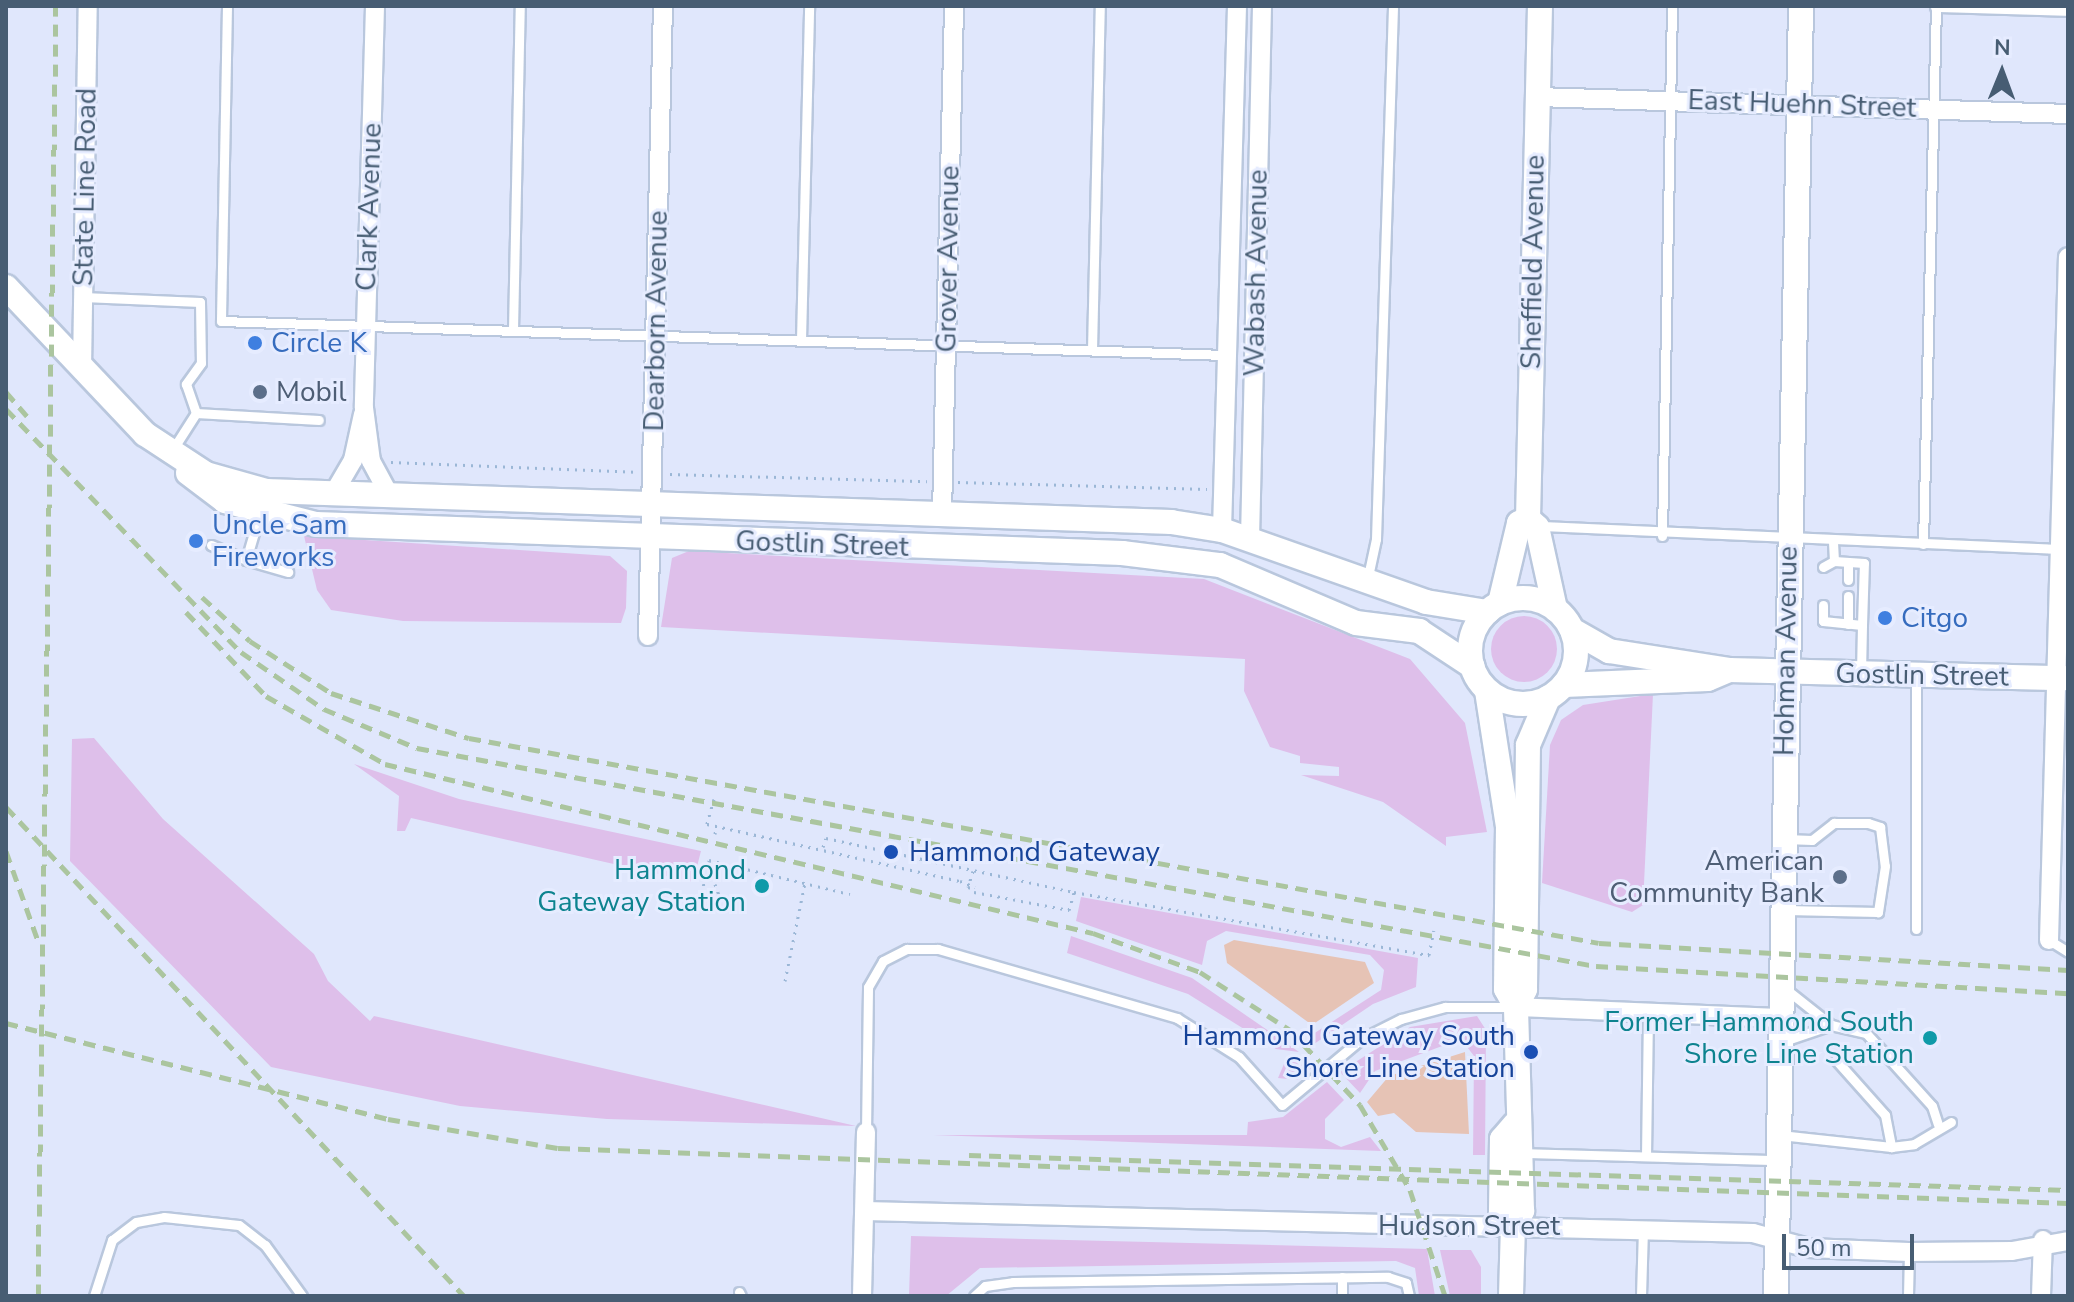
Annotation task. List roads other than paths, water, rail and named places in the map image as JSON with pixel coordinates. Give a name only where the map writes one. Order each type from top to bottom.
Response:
[{"type":"main road","name":"Sheffield Avenue","points":[[1540,6],[1528,519],[1537,527],[1555,609]]},
{"type":"main road","name":"Hohman Avenue","points":[[1776,1296],[1785,672],[1801,6]]},
{"type":"main road","name":"Gostlin Street","points":[[6,287],[82,369],[171,453],[198,485],[260,512],[316,524],[1159,556],[1262,578],[1356,623],[1419,631],[1472,666]]},
{"type":"main road","name":"Gostlin Street","points":[[171,453],[233,483],[332,496],[1141,519],[1222,530],[1367,582],[1493,607]]},
{"type":"main road","name":"Sheffield Avenue","points":[[1493,607],[1519,523],[1528,519]]},
{"type":"main road","points":[[1511,1296],[1513,1225],[1522,1211],[1523,1153],[1515,1124],[1516,1007],[1525,989],[1528,745],[1574,665],[1572,630],[1555,609],[1528,598],[1493,607],[1471,637],[1472,666],[1487,691],[1487,718],[1508,826],[1506,989],[1516,1007]]},
{"type":"main road","points":[[1356,623],[1446,664],[1487,718]]},
{"type":"main road","name":"Gostlin Street","points":[[1572,630],[1609,651],[1729,670],[2063,678]]},
{"type":"main road","name":"Gostlin Street","points":[[1556,692],[1708,679],[1729,670]]},
{"type":"main road","points":[[1487,691],[1516,704],[1556,692]]},
{"type":"main road","points":[[1513,1225],[1501,1211],[1502,1139],[1515,1124]]},
{"type":"street","name":"State Line Road","points":[[82,369],[88,6]]},
{"type":"street","name":"Clark Avenue","points":[[375,6],[364,408],[371,461],[391,498]]},
{"type":"street","name":"Dearborn Avenue","points":[[648,636],[663,6]]},
{"type":"street","name":"Grover Avenue","points":[[942,513],[954,6]]},
{"type":"street","name":"Wabash Avenue","points":[[1222,530],[1237,6]]},
{"type":"street","name":"Wabash Avenue","points":[[1250,539],[1262,6]]},
{"type":"street","name":"East Huehn Street","points":[[1537,97],[2068,114]]},
{"type":"street","points":[[2049,940],[2061,796],[2068,257]]},
{"type":"street","name":"Clark Avenue","points":[[332,496],[353,460],[364,408]]},
{"type":"street","points":[[1516,1007],[1648,1013],[1781,1030]]},
{"type":"street","points":[[862,1296],[866,1132]]},
{"type":"street","name":"Hudson Street","points":[[865,1211],[1778,1234],[1808,1248],[1909,1252],[2012,1251],[2043,1240],[2068,1241]]},
{"type":"street","points":[[2041,1296],[2043,1240]]},
{"type":"lane","points":[[227,6],[221,321],[1227,355]]},
{"type":"lane","points":[[513,330],[520,6]]},
{"type":"lane","points":[[801,340],[809,6]]},
{"type":"lane","points":[[1092,350],[1100,6]]},
{"type":"lane","points":[[1367,582],[1376,539],[1393,6]]},
{"type":"lane","points":[[1662,536],[1672,6]]},
{"type":"lane","points":[[1923,544],[1936,7],[2068,11]]},
{"type":"lane","points":[[83,297],[200,302],[201,363],[186,384],[196,413]]},
{"type":"lane","points":[[196,413],[319,420]]},
{"type":"lane","points":[[171,453],[196,413]]},
{"type":"lane","points":[[246,560],[260,512]]},
{"type":"lane","points":[[1528,519],[1553,531],[2064,549]]},
{"type":"lane","points":[[1833,542],[1834,561]]},
{"type":"lane","points":[[211,545],[246,560],[288,572]]},
{"type":"lane","points":[[1823,567],[1834,561],[1864,563],[1861,673]]},
{"type":"lane","points":[[1848,562],[1848,580]]},
{"type":"lane","points":[[1848,596],[1848,624]]},
{"type":"lane","points":[[1823,605],[1823,621],[1862,625]]},
{"type":"lane","points":[[1916,674],[1916,929]]},
{"type":"lane","points":[[1782,910],[1878,912],[1885,866],[1880,827],[1868,823],[1834,823],[1812,840],[1783,839]]},
{"type":"lane","points":[[2049,940],[2068,952]]},
{"type":"lane","points":[[866,1132],[868,987],[883,961],[907,949],[938,949],[1151,1007],[1239,1057],[1282,1105],[1361,1039],[1401,1019],[1445,1007],[1516,1007]]},
{"type":"lane","points":[[1782,981],[1831,1025]]},
{"type":"lane","points":[[1646,1156],[1648,1013]]},
{"type":"lane","points":[[1781,1030],[1831,1025],[1866,1033],[1932,1106],[1938,1124]]},
{"type":"lane","points":[[1836,1060],[1885,1115],[1891,1147]]},
{"type":"lane","points":[[1780,1135],[1891,1147],[1914,1144],[1938,1124],[1951,1122]]},
{"type":"lane","points":[[1523,1153],[1780,1160]]},
{"type":"lane","points":[[94,1296],[112,1240],[136,1222],[164,1217],[239,1225],[265,1245],[302,1296]]},
{"type":"lane","points":[[1641,1296],[1643,1229]]},
{"type":"lane","points":[[1908,1296],[1909,1252]]},
{"type":"lane","points":[[974,1296],[985,1286],[1013,1282],[1342,1277],[1388,1277],[1406,1283],[1409,1296]]},
{"type":"lane","points":[[1342,1277],[1342,1296]]},
{"type":"railway","points":[[38,1296],[56,6]]},
{"type":"railway","points":[[6,392],[27,416]]},
{"type":"railway","points":[[6,409],[241,652],[324,709],[417,748],[1596,966],[2068,993]]},
{"type":"railway","points":[[202,597],[250,641],[331,693],[469,738],[1599,943],[2068,970]]},
{"type":"railway","points":[[186,612],[266,696],[385,764],[1093,933],[1200,972],[1290,1030],[1360,1105],[1410,1190],[1445,1296]]},
{"type":"railway","points":[[6,807],[464,1296]]},
{"type":"railway","points":[[6,851],[38,941]]},
{"type":"railway","points":[[6,1023],[388,1119],[558,1148],[2068,1203]]},
{"type":"railway","points":[[969,1155],[2068,1190]]},
{"type":"place","name":"Circle K","points":[[255,343]]},
{"type":"place","name":"Mobil","points":[[260,392]]},
{"type":"place","name":"Uncle Sam Fireworks","points":[[196,541]]},
{"type":"place","name":"Citgo","points":[[1885,618]]},
{"type":"place","name":"Hammond Gateway","points":[[891,852]]},
{"type":"place","name":"American Community Bank","points":[[1840,877]]},
{"type":"place","name":"Hammond Gateway Station","points":[[762,886]]},
{"type":"place","name":"Former Hammond South Shore Line Station","points":[[1930,1038]]},
{"type":"place","name":"Hammond Gateway South Shore Line Station","points":[[1531,1052]]}]
